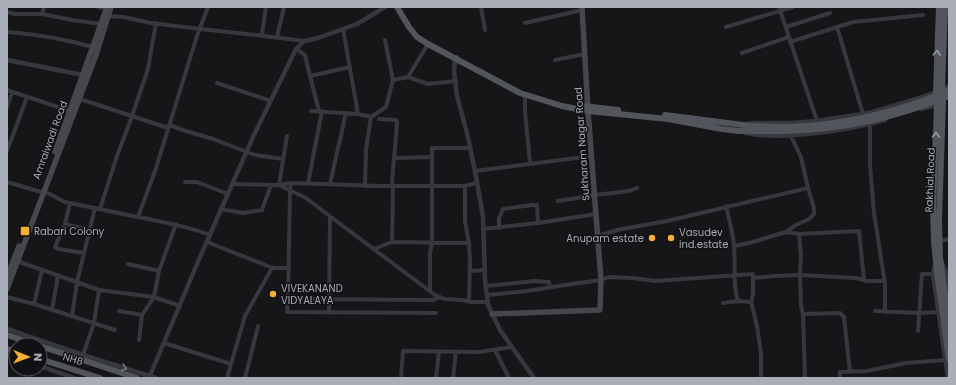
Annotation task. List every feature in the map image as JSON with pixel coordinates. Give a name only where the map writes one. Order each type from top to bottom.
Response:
[{"type":"main road","points":[[397,7],[409,27],[418,37],[428,44],[522,90],[564,103],[588,108]]},
{"type":"main road","points":[[401,7],[412,25],[429,42],[520,94],[562,106],[668,119],[722,129],[752,126],[818,129],[858,124],[910,110],[949,96]]},
{"type":"main road","points":[[936,92],[939,7]]},
{"type":"main road","points":[[788,127],[807,126],[864,118],[921,102],[946,90],[947,15],[945,7]]},
{"type":"main road","points":[[7,289],[77,98],[96,55],[108,16],[108,8]]},
{"type":"main road","name":"Amraiwadi Road","points":[[7,277],[42,192],[70,112],[77,98],[83,75],[108,8]]},
{"type":"main road","name":"Sukharam Nagar Road","points":[[492,314],[600,310],[601,280],[582,9]]},
{"type":"main road","name":"Rakhial Road","points":[[938,258],[940,241],[939,207],[946,101]]},
{"type":"main road","name":"Rakhial Road","points":[[937,104],[933,207],[934,241],[938,258]]},
{"type":"main road","points":[[938,258],[937,273],[947,359]]},
{"type":"main road","points":[[937,273],[949,326]]},
{"type":"main road","points":[[48,348],[137,378]]},
{"type":"main road","name":"NH8","points":[[48,362],[100,378]]},
{"type":"street","points":[[42,14],[44,7]]},
{"type":"street","points":[[98,7],[108,8]]},
{"type":"street","points":[[138,217],[155,171],[208,7]]},
{"type":"street","points":[[262,35],[266,7]]},
{"type":"street","points":[[277,37],[283,7]]},
{"type":"street","points":[[108,16],[123,17],[200,30],[262,35],[304,41],[318,38],[357,24],[385,7]]},
{"type":"street","points":[[481,7],[485,30]]},
{"type":"street","points":[[726,27],[780,9],[793,7]]},
{"type":"street","points":[[525,23],[582,9]]},
{"type":"street","points":[[780,9],[817,121]]},
{"type":"street","points":[[7,12],[15,14],[42,14],[101,24]]},
{"type":"street","points":[[786,27],[830,13]]},
{"type":"street","points":[[790,42],[853,22],[923,15]]},
{"type":"street","points":[[100,209],[148,69],[156,23]]},
{"type":"street","points":[[837,27],[863,114]]},
{"type":"street","points":[[343,29],[358,114]]},
{"type":"street","points":[[7,32],[27,33],[66,40],[93,47]]},
{"type":"street","points":[[742,53],[789,37]]},
{"type":"street","points":[[311,110],[358,114],[371,117],[386,107],[393,80],[385,40]]},
{"type":"street","points":[[150,377],[246,152],[296,49],[304,41]]},
{"type":"street","points":[[408,77],[428,44]]},
{"type":"street","points":[[296,49],[305,54],[320,111],[308,183]]},
{"type":"street","points":[[555,60],[585,54]]},
{"type":"street","points":[[456,58],[454,71],[458,96],[475,171],[483,217],[484,270],[487,302],[500,330],[534,378]]},
{"type":"street","points":[[7,60],[83,75]]},
{"type":"street","points":[[310,76],[350,67]]},
{"type":"street","points":[[393,80],[408,77],[428,84],[456,81]]},
{"type":"street","points":[[217,83],[270,101]]},
{"type":"street","points":[[739,128],[755,135],[791,136],[870,124],[946,101],[946,90],[949,86]]},
{"type":"street","points":[[7,90],[70,112]]},
{"type":"street","points":[[734,246],[786,232],[809,219],[814,214],[814,208],[801,157],[788,127],[863,114],[946,90]]},
{"type":"street","points":[[7,107],[12,92]]},
{"type":"street","points":[[936,92],[937,104]]},
{"type":"street","points":[[525,95],[525,112],[530,163]]},
{"type":"street","points":[[7,152],[27,97]]},
{"type":"street","points":[[77,98],[132,116],[213,139],[255,155],[283,159]]},
{"type":"street","points":[[330,184],[346,113]]},
{"type":"street","points":[[365,186],[366,150],[371,117]]},
{"type":"street","points":[[379,119],[396,120],[392,186],[392,242]]},
{"type":"street","points":[[870,124],[870,165],[874,213],[884,281],[885,312]]},
{"type":"street","points":[[279,185],[287,136]]},
{"type":"street","points":[[430,291],[430,254],[432,242],[432,148],[470,148]]},
{"type":"street","points":[[475,171],[592,156]]},
{"type":"street","points":[[394,158],[432,157]]},
{"type":"street","points":[[7,182],[42,192],[65,202],[176,224],[210,235]]},
{"type":"street","points":[[185,182],[197,182],[228,194]]},
{"type":"street","points":[[291,183],[287,312],[436,313]]},
{"type":"street","points":[[232,184],[279,185],[308,183],[432,187],[465,186],[477,183]]},
{"type":"street","points":[[221,210],[243,213],[262,210],[271,185]]},
{"type":"street","points":[[279,185],[306,198],[440,297],[469,302],[487,302]]},
{"type":"street","points":[[465,186],[465,222],[470,243],[469,302]]},
{"type":"street","points":[[558,201],[629,191],[638,188]]},
{"type":"street","points":[[598,236],[617,230],[667,221],[808,188]]},
{"type":"street","points":[[70,203],[65,224],[55,247],[84,253]]},
{"type":"street","points":[[499,228],[499,218],[503,209],[532,205],[537,205],[538,223]]},
{"type":"street","points":[[726,206],[734,246],[734,276],[736,297],[738,301]]},
{"type":"street","points":[[72,316],[77,282],[95,208]]},
{"type":"street","points":[[483,229],[538,223],[596,214]]},
{"type":"street","points":[[329,313],[330,216]]},
{"type":"street","points":[[65,224],[89,230]]},
{"type":"street","points":[[139,340],[142,315],[154,297],[159,271],[161,269],[176,224]]},
{"type":"street","points":[[786,232],[799,234],[859,231],[864,280]]},
{"type":"street","points":[[799,234],[805,378]]},
{"type":"street","points":[[940,241],[949,239]]},
{"type":"street","points":[[207,242],[272,268],[288,268]]},
{"type":"street","points":[[374,248],[392,242],[470,243]]},
{"type":"street","points":[[938,258],[946,272],[949,298]]},
{"type":"street","points":[[17,261],[99,290],[154,297],[180,306]]},
{"type":"street","points":[[128,264],[159,271]]},
{"type":"street","points":[[227,378],[245,316],[272,268]]},
{"type":"street","points":[[34,304],[42,270]]},
{"type":"street","points":[[470,271],[484,270]]},
{"type":"street","points":[[918,331],[922,274],[937,273],[939,312],[947,359],[948,378]]},
{"type":"street","points":[[487,295],[527,291],[601,280],[609,277],[632,278],[656,282],[753,274],[753,294],[751,302],[757,326],[761,354],[761,378]]},
{"type":"street","points":[[52,310],[58,275]]},
{"type":"street","points":[[753,278],[800,275],[856,278],[867,281],[884,281]]},
{"type":"street","points":[[486,286],[549,282],[550,287]]},
{"type":"street","points":[[83,355],[94,323],[99,290]]},
{"type":"street","points":[[7,297],[115,330]]},
{"type":"street","points":[[288,299],[433,300],[440,297]]},
{"type":"street","points":[[723,303],[738,301],[751,302]]},
{"type":"street","points":[[119,311],[142,315]]},
{"type":"street","points":[[875,311],[919,313],[939,312]]},
{"type":"street","points":[[803,314],[840,313],[844,317],[850,372]]},
{"type":"street","points":[[245,378],[258,326]]},
{"type":"street","points":[[7,329],[156,378]]},
{"type":"street","points":[[164,343],[231,364]]},
{"type":"street","points":[[401,378],[403,351],[479,352],[512,347]]},
{"type":"street","points":[[495,350],[509,378]]},
{"type":"street","points":[[436,378],[439,352]]},
{"type":"street","points":[[453,378],[456,352]]},
{"type":"street","points":[[840,378],[840,372],[867,371],[947,359]]},
{"type":"street","points":[[48,369],[74,378]]},
{"type":"railway","points":[[7,283],[60,146],[106,7]]},
{"type":"place","name":"Rabari Colony","points":[[25,231]]},
{"type":"place","name":"Anupam estate","points":[[652,238]]},
{"type":"place","name":"Vasudev ind.estate","points":[[671,238]]},
{"type":"place","name":"VIVEKANAND VIDYALAYA","points":[[273,294]]}]
